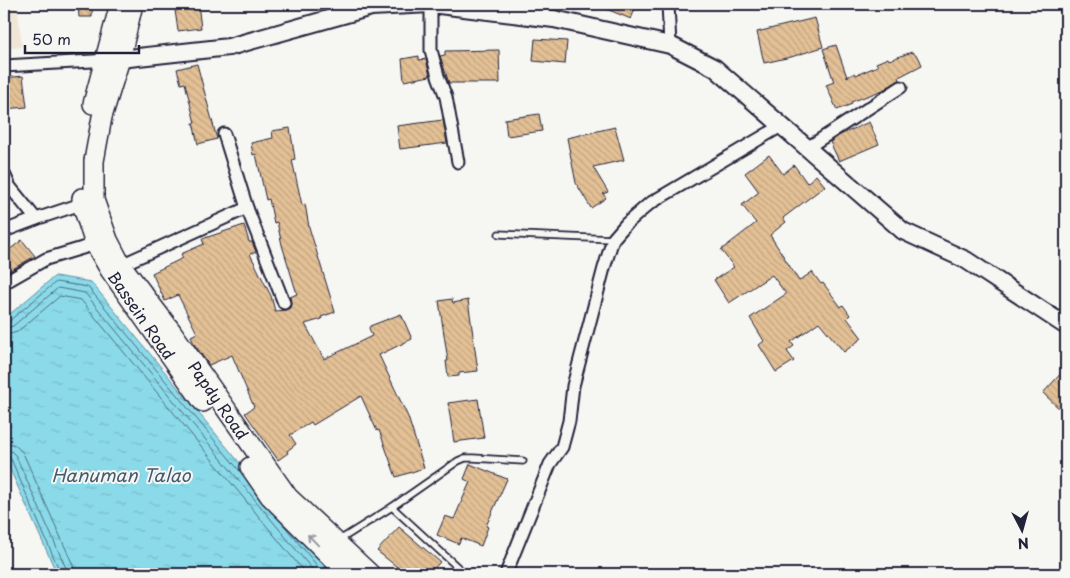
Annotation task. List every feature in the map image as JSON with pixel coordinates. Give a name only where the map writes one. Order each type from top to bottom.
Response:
[{"type":"main road","points":[[113,60],[120,4]]},
{"type":"main road","points":[[113,60],[133,4]]},
{"type":"main road","points":[[113,60],[229,47],[371,5],[431,4],[554,19],[670,45],[715,68],[903,230],[966,260],[1066,326]]},
{"type":"main road","name":"Papdy Road","points":[[113,60],[95,152],[88,202],[102,242],[172,332],[220,403],[288,497],[370,574]]},
{"type":"main road","name":"Bassein Road","points":[[102,242],[110,270],[270,496],[348,574]]},
{"type":"street","points":[[431,4],[431,50],[446,98],[458,162]]},
{"type":"street","points":[[668,4],[670,45]]},
{"type":"street","points":[[4,66],[113,60]]},
{"type":"street","points":[[807,148],[901,87]]},
{"type":"street","points":[[507,571],[550,464],[562,447],[569,421],[573,386],[613,240],[626,224],[649,204],[781,126]]},
{"type":"street","points":[[224,134],[247,208],[284,303]]},
{"type":"street","points":[[4,174],[10,187],[36,219]]},
{"type":"street","points":[[4,231],[88,202]]},
{"type":"street","points":[[121,265],[247,208]]},
{"type":"street","points":[[4,283],[46,259],[102,242]]},
{"type":"lane","points":[[499,234],[613,240]]},
{"type":"lane","points":[[336,542],[392,507],[458,461],[465,458],[523,460]]},
{"type":"lane","points":[[392,507],[465,574]]},
{"type":"shaded area","points":[[4,4],[17,4],[22,47],[4,49]]},
{"type":"water","name":"Hanuman Talao","points":[[55,276],[91,282],[331,574],[57,574],[4,456],[4,319]]},
{"type":"building","points":[[78,4],[92,4],[92,17],[79,17]]},
{"type":"building","points":[[177,4],[198,4],[201,28],[178,31],[175,10],[177,10]]},
{"type":"building","points":[[594,4],[637,4],[631,19]]},
{"type":"building","points":[[815,18],[823,47],[764,63],[757,32]]},
{"type":"building","points":[[535,39],[567,41],[565,64],[533,61]]},
{"type":"building","points":[[836,45],[847,77],[878,66],[876,63],[888,58],[889,60],[912,52],[919,58],[922,65],[899,77],[900,80],[883,90],[851,102],[852,104],[837,110],[826,85],[834,82],[823,49]]},
{"type":"building","points":[[499,50],[500,83],[449,83],[440,56],[445,55],[445,51]]},
{"type":"building","points":[[419,56],[419,60],[426,59],[430,76],[404,81],[402,59]]},
{"type":"building","points":[[197,64],[217,139],[198,144],[185,83],[181,84],[177,69]]},
{"type":"building","points":[[23,76],[27,107],[4,109],[4,78]]},
{"type":"building","points":[[539,114],[542,131],[507,136],[505,119]]},
{"type":"building","points":[[443,120],[447,143],[400,149],[397,126]]},
{"type":"building","points":[[869,122],[879,144],[839,161],[830,142],[840,135]]},
{"type":"building","points":[[615,127],[624,160],[593,167],[608,192],[603,194],[606,198],[591,208],[576,183],[567,138]]},
{"type":"building","points":[[290,128],[295,159],[292,160],[302,205],[305,204],[309,227],[335,312],[321,317],[322,319],[305,324],[324,359],[372,336],[370,326],[401,314],[412,339],[379,355],[408,417],[424,468],[396,477],[379,430],[377,431],[361,396],[313,425],[311,422],[290,435],[296,444],[278,460],[245,413],[254,407],[232,355],[209,365],[194,344],[191,336],[197,333],[178,295],[165,301],[152,273],[183,258],[181,254],[204,244],[202,239],[244,225],[249,242],[252,242],[256,252],[250,254],[271,296],[275,311],[290,308],[290,297],[297,294],[277,222],[274,223],[269,199],[266,200],[256,154],[253,155],[251,143],[273,138],[272,131]]},
{"type":"building","points":[[769,155],[783,174],[794,165],[807,183],[816,175],[825,186],[783,218],[786,222],[770,235],[799,281],[812,272],[841,307],[843,305],[850,315],[847,318],[862,338],[844,352],[819,322],[791,342],[794,346],[787,351],[794,361],[776,372],[759,345],[764,341],[750,318],[786,294],[772,275],[729,303],[714,280],[734,267],[721,250],[756,223],[742,205],[759,192],[745,173]]},
{"type":"building","points":[[22,240],[35,256],[4,274],[4,254]]},
{"type":"building","points":[[452,299],[453,303],[468,300],[478,371],[459,373],[459,376],[448,377],[446,361],[448,361],[439,301]]},
{"type":"building","points":[[1066,368],[1066,415],[1043,393]]},
{"type":"building","points":[[478,399],[484,438],[454,442],[448,403]]},
{"type":"building","points":[[470,464],[507,479],[486,526],[488,527],[481,546],[461,538],[459,544],[437,535],[445,516],[454,519],[470,482],[464,479]]},
{"type":"building","points":[[399,527],[440,562],[429,574],[406,574],[377,551]]}]
